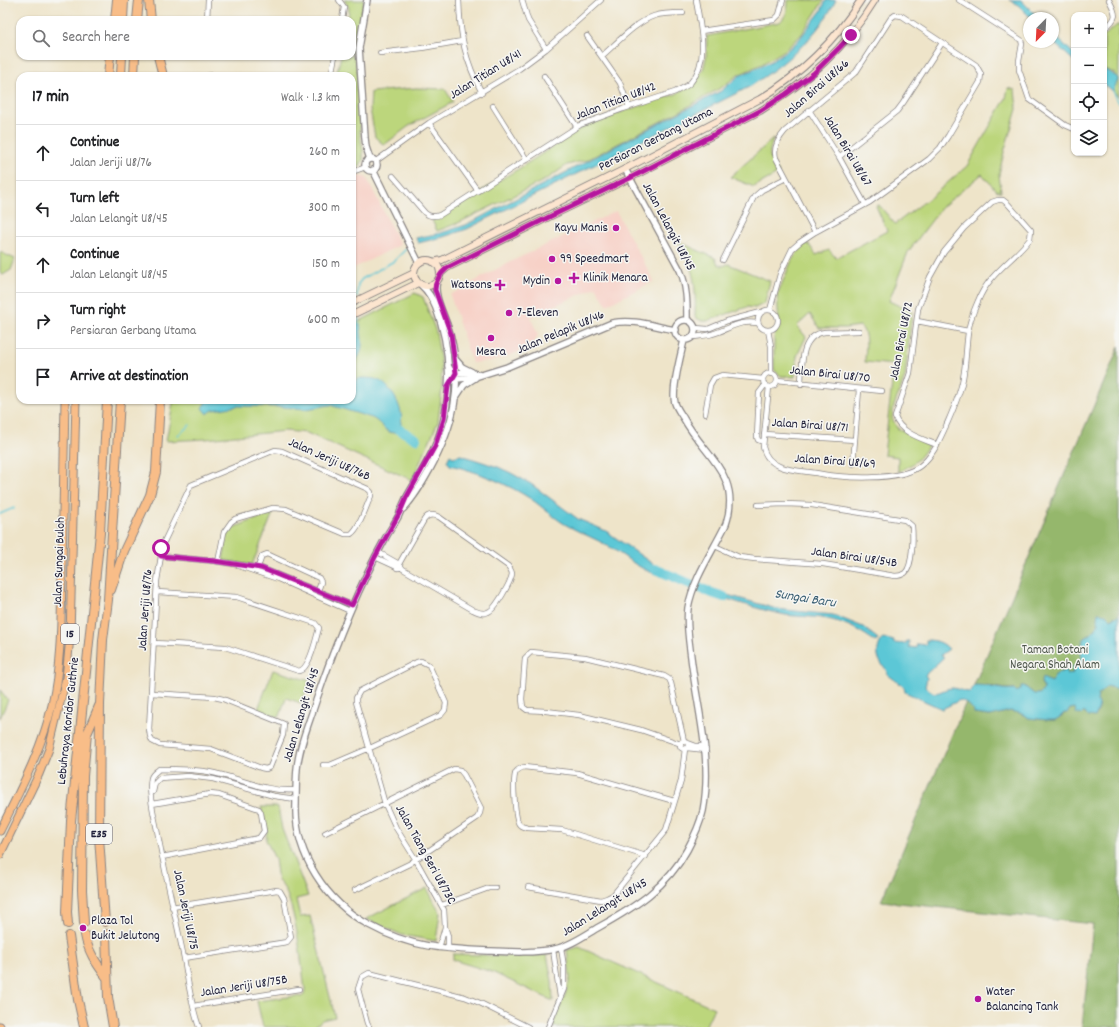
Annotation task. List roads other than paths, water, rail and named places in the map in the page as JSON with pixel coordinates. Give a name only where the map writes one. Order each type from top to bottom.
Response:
[{"type":"highway","points":[[115,16],[117,0]]},
{"type":"highway","points":[[123,16],[124,0]]},
{"type":"highway","points":[[137,16],[139,0]]},
{"type":"highway","points":[[149,0],[151,16]]},
{"type":"highway","points":[[108,72],[110,60]]},
{"type":"highway","points":[[121,72],[122,60]]},
{"type":"highway","points":[[134,72],[135,60]]},
{"type":"highway","points":[[159,60],[162,72]]},
{"type":"highway","name":"Jalan Sungai Buloh","points":[[0,831],[25,780],[45,729],[52,706],[57,677],[61,635],[65,404]]},
{"type":"highway","name":"Jalan Sungai Buloh","points":[[0,855],[39,774],[49,749],[66,678],[70,637],[76,404]]},
{"type":"highway","name":"Lebuhraya Koridor Guthrie","points":[[68,924],[67,912],[71,821],[100,533],[107,404]]},
{"type":"highway","name":"Lebuhraya Koridor Guthrie","points":[[105,922],[99,837],[100,704],[103,640],[108,600],[120,404]]},
{"type":"highway","points":[[108,600],[124,551],[150,495],[156,472],[160,404]]},
{"type":"highway","points":[[158,430],[166,404]]},
{"type":"highway","points":[[84,923],[82,890],[83,776],[87,734],[100,704]]},
{"type":"highway","points":[[106,934],[108,997],[113,1027]]},
{"type":"highway","points":[[85,935],[89,952],[107,979]]},
{"type":"highway","points":[[69,936],[78,1000],[84,1027]]},
{"type":"main road","name":"Persiaran Gerbang Utama","points":[[433,262],[442,260],[625,169],[777,89],[822,50],[861,0]]},
{"type":"main road","name":"Persiaran Gerbang Utama","points":[[440,274],[447,268],[630,178],[760,111],[814,73],[840,47],[875,0]]},
{"type":"main road","points":[[356,312],[420,284],[430,286],[436,282],[440,274],[438,267],[433,262],[426,260],[416,266],[414,273],[420,284]]},
{"type":"main road","points":[[356,301],[414,273]]},
{"type":"street","points":[[206,16],[208,0]]},
{"type":"street","points":[[339,0],[344,7],[343,16]]},
{"type":"street","points":[[367,0],[359,48],[359,68],[366,147],[377,166],[373,170]]},
{"type":"street","points":[[459,0],[462,41],[474,77],[482,93]]},
{"type":"street","points":[[522,0],[528,20],[546,49]]},
{"type":"street","name":"Jalan Titian U8/41","points":[[373,160],[519,69],[546,49],[602,0]]},
{"type":"street","name":"Jalan Titian U8/42","points":[[393,176],[427,215],[432,217],[440,215],[577,127],[629,107],[675,92],[690,83],[701,65],[701,31],[696,0]]},
{"type":"street","points":[[701,31],[774,20],[781,11],[783,0]]},
{"type":"street","points":[[959,0],[1021,40],[1022,44],[1019,70],[1029,99],[1071,128]]},
{"type":"street","points":[[1107,27],[1114,21],[1116,15],[1109,0]]},
{"type":"street","points":[[602,56],[637,25],[649,18],[661,14],[683,13]]},
{"type":"street","name":"Jalan Birai U8/66","points":[[770,310],[780,274],[792,249],[815,232],[865,204],[928,159],[940,148],[980,82],[981,74],[978,67],[900,15],[895,15],[891,18],[856,72],[785,131],[777,143],[775,151],[776,158],[815,232]]},
{"type":"street","points":[[587,36],[620,83],[629,107]]},
{"type":"street","points":[[380,52],[422,48],[462,41]]},
{"type":"street","points":[[839,157],[896,111],[903,103],[942,43]]},
{"type":"street","points":[[332,72],[334,60]]},
{"type":"street","points":[[544,76],[577,127]]},
{"type":"street","points":[[493,106],[526,160]]},
{"type":"street","name":"Jalan Birai U8/67","points":[[809,110],[839,157],[865,204]]},
{"type":"street","points":[[429,124],[478,191]]},
{"type":"street","points":[[366,167],[366,162],[373,160]]},
{"type":"street","points":[[366,167],[369,170],[373,170],[419,263]]},
{"type":"street","points":[[356,171],[366,167]]},
{"type":"street","name":"Jalan Lelangit U8/45","points":[[625,169],[684,278],[687,320]]},
{"type":"street","points":[[723,260],[754,197],[762,190],[786,178]]},
{"type":"street","name":"Jalan Birai U8/72","points":[[937,445],[903,429],[897,423],[895,417],[910,373],[918,309],[930,276],[944,252],[964,228],[992,202],[1001,200],[1006,202],[1019,216]]},
{"type":"street","name":"Jalan Birai U8/69","points":[[767,386],[764,453],[774,464],[784,468],[853,477],[886,477],[909,472],[915,469],[925,462],[937,445],[952,411],[960,388],[965,364],[968,331],[982,292],[998,270],[1030,239],[1031,230],[1019,216]]},
{"type":"street","name":"Jalan Lelangit U8/45","points":[[436,282],[435,290],[448,324],[455,359],[455,399],[449,428],[425,472],[412,500],[400,512],[376,555],[351,608],[324,679],[300,753],[296,790],[296,814],[301,841],[309,861],[320,881],[332,897],[348,912],[382,932],[404,941],[448,949],[513,952],[553,950],[561,948],[604,924],[651,894],[667,880],[678,866],[696,835],[702,814],[706,782],[706,748],[695,688],[690,647],[688,627],[689,606],[694,587],[702,569],[716,546],[728,516],[730,493],[726,480],[721,471],[687,425],[676,404],[674,393],[684,340]]},
{"type":"street","name":"Jalan Lelangit U8/45","points":[[420,284],[430,295],[442,324],[446,342],[448,366],[447,401],[442,426],[425,472]]},
{"type":"street","points":[[695,328],[708,329],[727,321],[765,310],[770,310],[776,315],[778,321],[774,327],[768,330]]},
{"type":"street","points":[[758,323],[757,319],[760,312]]},
{"type":"street","points":[[693,336],[695,328],[692,323],[687,320],[679,322],[676,330],[679,337],[684,340],[693,336],[711,334],[741,323],[748,322],[758,323],[764,329],[768,330]]},
{"type":"street","name":"Jalan Pelapik U8/46","points":[[456,376],[476,375],[522,361],[612,323],[627,321],[637,322],[676,330]]},
{"type":"street","points":[[917,321],[968,331]]},
{"type":"street","points":[[768,330],[771,374]]},
{"type":"street","points":[[801,384],[803,356],[806,347],[813,336],[824,332],[859,332]]},
{"type":"street","points":[[455,359],[462,367],[476,375],[461,390],[455,399]]},
{"type":"street","points":[[448,366],[456,376],[448,386]]},
{"type":"street","points":[[764,379],[766,375],[771,374]]},
{"type":"street","points":[[764,379],[767,386],[774,386],[777,380],[775,376],[771,374]]},
{"type":"street","points":[[705,414],[710,386],[714,378],[722,375],[764,379]]},
{"type":"street","name":"Jalan Birai U8/70","points":[[777,380],[801,384],[882,391]]},
{"type":"street","name":"Jalan Birai U8/69","points":[[764,442],[758,440],[757,437],[759,393],[767,386]]},
{"type":"street","name":"Jalan Birai U8/71","points":[[853,464],[859,390]]},
{"type":"street","name":"Jalan Birai U8/71","points":[[764,434],[855,440]]},
{"type":"street","name":"Jalan Jeriji U8/76B","points":[[161,556],[161,548],[163,543],[191,485],[275,450],[282,451],[368,489],[371,492],[371,496],[356,530],[351,534],[345,534],[283,508],[268,509],[235,520],[229,524],[224,532],[218,562]]},
{"type":"street","name":"Jalan Birai U8/54B","points":[[716,546],[738,557],[823,564],[896,576],[906,572],[910,563],[913,539],[912,526],[905,520],[812,505],[758,505]]},
{"type":"street","points":[[376,555],[400,567],[473,610],[484,613],[491,611],[494,607],[508,584],[512,574],[511,569],[508,566],[439,517],[433,515],[427,516],[424,520],[400,567]]},
{"type":"street","points":[[258,567],[262,556],[267,554],[318,577],[321,581],[318,591]]},
{"type":"street","name":"Jalan Jeriji U8/76","points":[[151,693],[223,699],[284,724],[283,735],[271,765],[266,769],[261,768],[211,749],[160,745],[151,740],[149,732],[151,693],[158,576],[161,556],[218,562],[237,566],[258,567],[318,591],[351,608]]},
{"type":"street","name":"Jalan Jeriji U8/76","points":[[237,566],[278,579],[351,608]]},
{"type":"street","points":[[155,643],[225,647],[299,671],[304,670],[308,663],[319,628],[315,623],[237,597],[157,592]]},
{"type":"street","points":[[528,888],[604,899],[616,892],[666,830],[681,781],[685,745],[669,679],[657,674],[585,657],[531,652],[528,654],[524,660],[522,700],[523,707],[527,710],[579,715],[641,730],[685,745],[706,748]]},
{"type":"street","name":"Jalan Tiang Seri U8/73C","points":[[370,748],[439,716],[444,712],[446,703],[428,663],[421,661],[417,662],[359,693],[356,702],[385,804],[396,828],[442,905],[445,927],[448,936],[448,949]]},
{"type":"street","points":[[323,765],[330,765],[370,748]]},
{"type":"street","points":[[646,856],[565,831],[528,828],[522,826],[518,820],[514,787],[515,773],[518,769],[524,767],[577,773],[674,801]]},
{"type":"street","points":[[325,833],[454,769],[460,770],[464,775],[480,806],[479,815],[416,860],[355,890]]},
{"type":"street","name":"Jalan Jeriji U8/75","points":[[199,1027],[193,1006],[162,857],[151,798],[151,779],[155,772],[159,770],[208,772],[271,789],[289,791],[296,790]]},
{"type":"street","points":[[151,798],[155,783],[160,778],[188,776],[213,780],[274,796],[296,798]]},
{"type":"street","points":[[152,804],[210,794],[219,795],[259,809],[263,820],[264,831],[259,838],[162,857]]},
{"type":"street","points":[[442,905],[489,888],[496,888]]},
{"type":"street","points":[[172,907],[274,891],[280,891],[284,898],[291,937],[287,942],[184,958]]},
{"type":"street","name":"Jalan Tiang Seri U8/73C","points":[[439,948],[445,927]]},
{"type":"street","points":[[548,1027],[564,988],[561,948]]},
{"type":"street","points":[[553,950],[560,996]]},
{"type":"street","points":[[369,1027],[358,989],[362,977],[369,973],[465,997],[528,1027]]},
{"type":"street","name":"Jalan Jeriji U8/75B","points":[[193,1006],[299,990]]},
{"type":"water","points":[[826,0],[836,0],[828,14],[810,38],[788,59],[751,86],[467,229],[418,243],[416,238],[441,233],[466,225],[721,91],[739,76],[770,62],[797,42],[821,11]]},
{"type":"water","points":[[1009,0],[1021,0],[1033,12],[1025,12],[1018,5]]},
{"type":"water","points":[[1059,40],[1071,51],[1071,58],[1059,47]]},
{"type":"water","points":[[1107,71],[1117,77],[1118,80],[1113,91],[1107,86]]},
{"type":"water","points":[[360,323],[362,346],[356,360],[356,325]]},
{"type":"water","points":[[362,378],[380,381],[391,391],[399,406],[401,414],[399,428],[394,433],[391,433],[385,429],[372,418],[330,405],[306,409],[238,406],[213,410],[207,414],[202,408],[204,404],[356,404],[357,379]]},
{"type":"water","points":[[450,455],[453,457],[461,455],[498,467],[531,484],[578,519],[606,531],[657,567],[668,573],[667,577],[650,572],[608,546],[565,524],[531,499],[512,488],[481,474],[450,465],[447,461]]},
{"type":"water","points":[[713,591],[777,609],[833,615],[863,627],[878,639],[876,642],[855,629],[838,622],[821,618],[786,615],[767,611],[712,594]]},
{"type":"water","points":[[1098,613],[1106,614],[1111,619],[1119,615],[1119,689],[1107,686],[1098,695],[1097,701],[1099,708],[1095,717],[1088,716],[1084,712],[1081,715],[1076,713],[1075,708],[1070,709],[1067,713],[1064,713],[1055,720],[1029,718],[1020,713],[1010,711],[990,716],[975,714],[969,705],[960,700],[942,709],[905,692],[904,687],[887,674],[878,656],[879,647],[883,638],[894,641],[893,643],[906,644],[906,641],[909,641],[909,647],[916,648],[917,644],[926,645],[926,640],[936,641],[949,649],[941,655],[944,657],[925,675],[927,678],[925,687],[934,693],[952,688],[970,692],[975,685],[1014,689],[1017,692],[1021,689],[1021,686],[1024,686],[1034,694],[1040,694],[1044,689],[1041,682],[1042,678],[1052,682],[1055,675],[1065,670],[1067,674],[1073,673],[1072,666],[1075,667],[1081,659],[1081,647],[1084,639],[1091,634],[1099,623],[1097,619]]},
{"type":"waterway","points":[[1113,91],[1119,103]]},
{"type":"waterway","points":[[357,297],[358,284],[362,279],[394,261],[409,246]]},
{"type":"waterway","points":[[358,315],[358,325]]},
{"type":"waterway","name":"Sungai Baru","points":[[388,423],[416,439]]},
{"type":"waterway","name":"Sungai Baru","points":[[178,435],[190,425]]},
{"type":"waterway","name":"Sungai Baru","points":[[0,514],[14,508]]},
{"type":"waterway","name":"Sungai Baru","points":[[655,569],[724,597]]},
{"type":"place","name":"Kayu Manis","points":[[616,228]]},
{"type":"place","name":"99 Speedmart","points":[[552,259]]},
{"type":"place","name":"Klinik Menara","points":[[574,278]]},
{"type":"place","name":"Mydin","points":[[558,281]]},
{"type":"place","name":"Watsons","points":[[500,285]]},
{"type":"place","name":"7-Eleven","points":[[509,313]]},
{"type":"place","name":"Mesra","points":[[491,338]]},
{"type":"place","name":"Plaza Tol Bukit Jelutong","points":[[83,928]]},
{"type":"place","name":"Water Balancing Tank","points":[[978,999]]},
{"type":"park label","name":"Taman Botani Negara Shah Alam","points":[[1055,658]]}]
